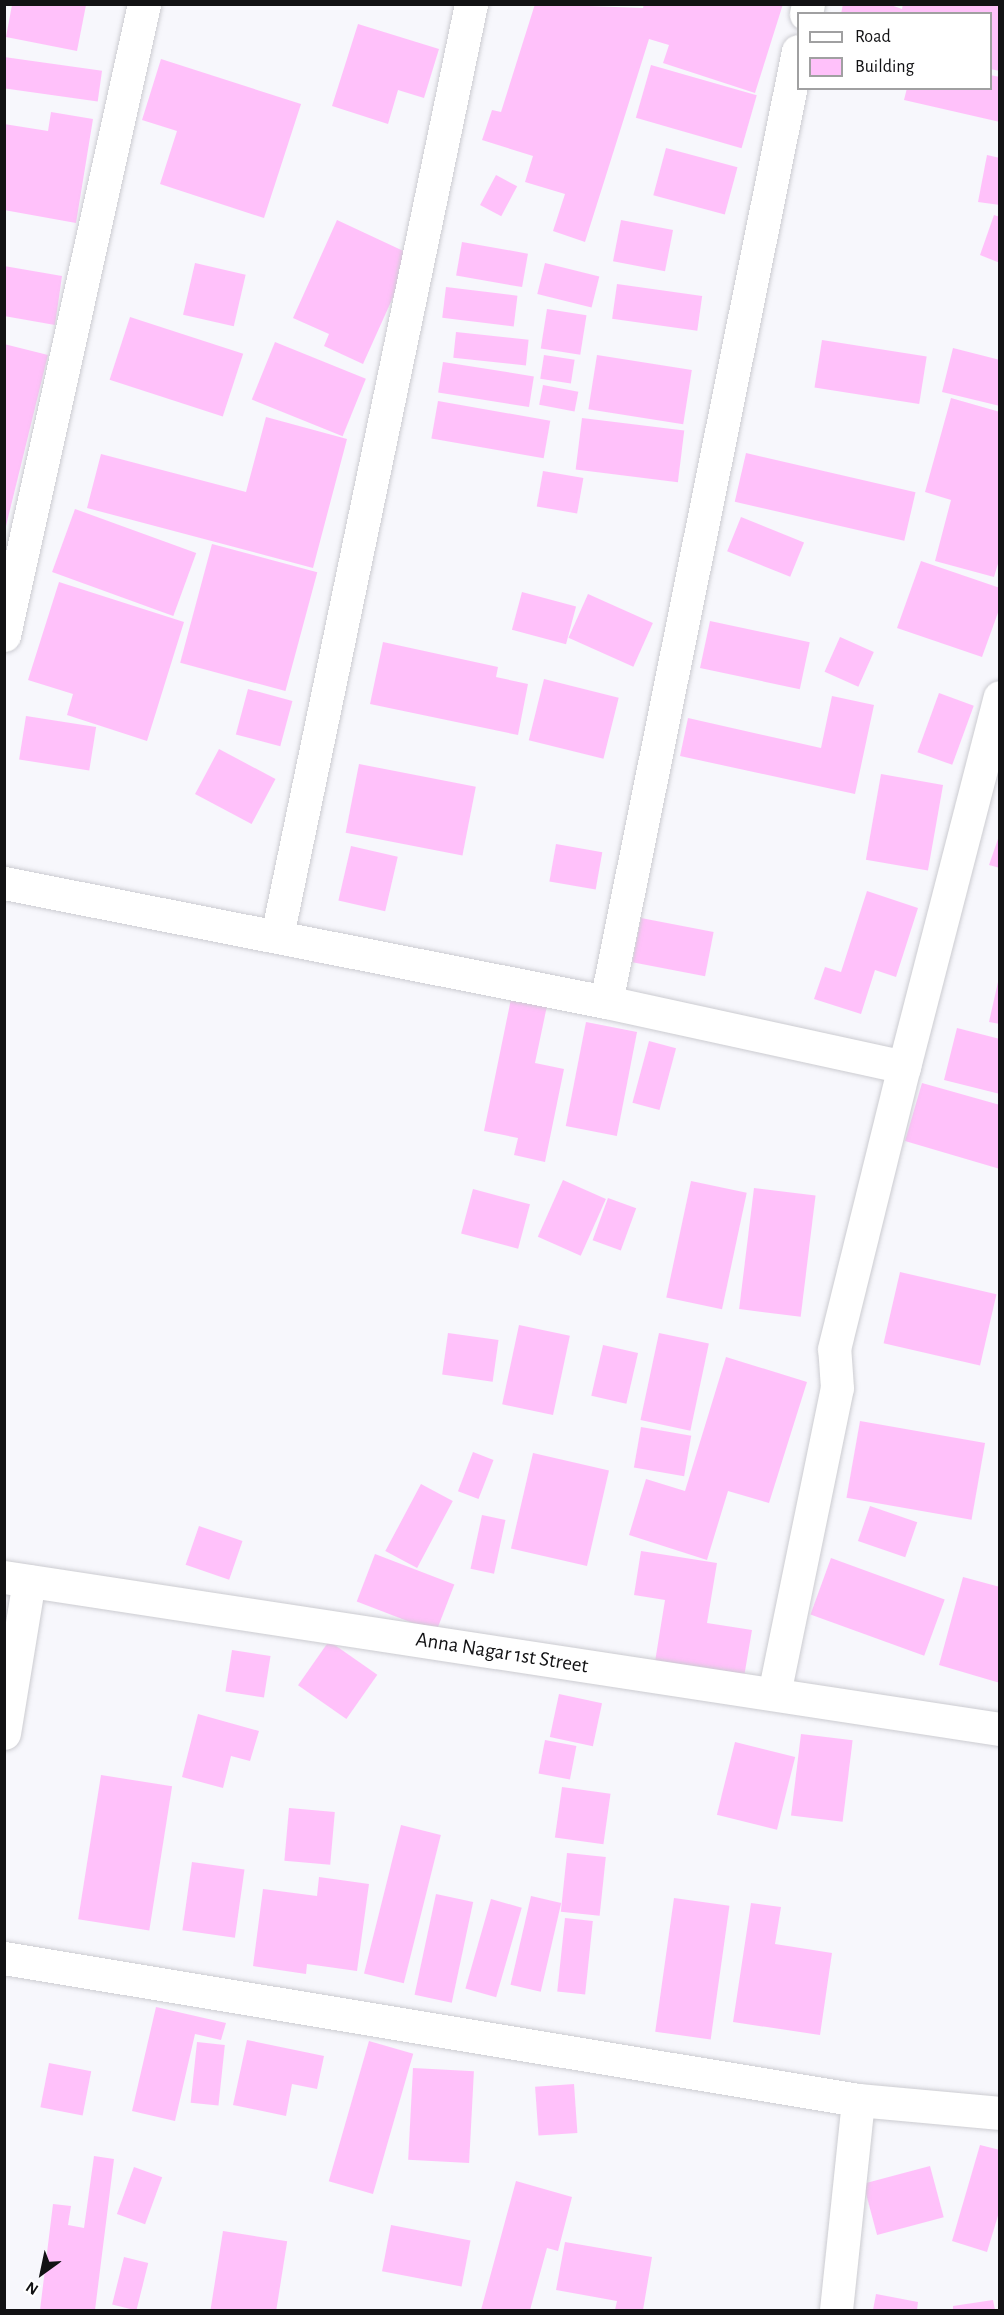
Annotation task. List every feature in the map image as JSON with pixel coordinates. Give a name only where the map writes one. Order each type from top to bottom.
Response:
[{"type":"street","points":[[4,635],[144,4]]},
{"type":"street","points":[[277,936],[471,4]]},
{"type":"street","points":[[606,1002],[797,56]]},
{"type":"street","points":[[774,1694],[837,1388],[834,1349],[999,697]]},
{"type":"street","points":[[4,883],[606,1002],[904,1067]]},
{"type":"street","points":[[4,1733],[17,1579]]},
{"type":"street","name":"Anna Nagar 1st Street","points":[[17,1579],[999,1729]]},
{"type":"street","points":[[4,1958],[858,2100],[999,2113]]},
{"type":"street","points":[[836,2310],[858,2100]]},
{"type":"building","points":[[535,4],[643,8],[644,4],[783,4],[755,93],[663,63],[669,45],[649,39],[585,242],[553,231],[565,194],[525,182],[533,156],[482,140],[492,110],[501,112]]},
{"type":"building","points":[[843,4],[888,4],[902,9],[903,4],[1000,4],[1000,71],[992,69],[992,12],[841,12]]},
{"type":"building","points":[[12,5],[86,5],[77,51],[6,37]]},
{"type":"building","points":[[358,24],[439,49],[424,98],[398,90],[388,124],[332,106]]},
{"type":"building","points":[[4,57],[102,71],[98,101],[4,88]]},
{"type":"building","points":[[161,59],[301,104],[264,218],[160,184],[177,131],[142,120]]},
{"type":"building","points":[[651,65],[757,95],[742,148],[636,118]]},
{"type":"building","points":[[992,75],[1000,77],[1000,122],[904,100],[906,90],[992,90]]},
{"type":"building","points":[[51,112],[93,119],[76,223],[4,210],[4,124],[48,131]]},
{"type":"building","points":[[666,148],[737,167],[725,214],[653,195]]},
{"type":"building","points":[[987,155],[1000,158],[1000,205],[978,202]]},
{"type":"building","points":[[496,175],[517,186],[501,216],[480,205]]},
{"type":"building","points":[[994,215],[1000,217],[1000,263],[980,255]]},
{"type":"building","points":[[337,220],[412,255],[363,364],[324,346],[329,334],[293,318]]},
{"type":"building","points":[[621,220],[673,230],[665,271],[613,261]]},
{"type":"building","points":[[462,242],[528,254],[522,287],[456,275]]},
{"type":"building","points":[[195,263],[246,275],[234,326],[183,315]]},
{"type":"building","points":[[545,263],[599,277],[592,308],[537,294]]},
{"type":"building","points":[[4,266],[62,276],[55,325],[4,316]]},
{"type":"building","points":[[617,284],[702,296],[697,331],[612,319]]},
{"type":"building","points":[[446,287],[517,296],[514,327],[442,318]]},
{"type":"building","points":[[547,309],[587,315],[580,355],[541,349]]},
{"type":"building","points":[[130,317],[243,354],[223,417],[110,380]]},
{"type":"building","points":[[456,332],[529,340],[526,365],[453,358]]},
{"type":"building","points":[[822,340],[927,357],[919,404],[814,387]]},
{"type":"building","points":[[275,342],[366,379],[343,436],[252,399]]},
{"type":"building","points":[[4,344],[48,355],[6,526],[4,525]]},
{"type":"building","points":[[953,348],[1000,360],[1000,406],[942,392]]},
{"type":"building","points":[[544,355],[575,360],[571,384],[540,379]]},
{"type":"building","points":[[597,355],[692,370],[683,424],[588,409]]},
{"type":"building","points":[[443,362],[534,376],[529,407],[438,393]]},
{"type":"building","points":[[543,385],[578,392],[575,412],[539,405]]},
{"type":"building","points":[[951,398],[1000,412],[1000,557],[994,577],[935,561],[951,500],[925,492]]},
{"type":"building","points":[[438,401],[550,421],[544,458],[431,438]]},
{"type":"building","points":[[266,417],[347,439],[313,568],[87,508],[101,454],[246,492]]},
{"type":"building","points":[[582,418],[684,431],[678,482],[576,470]]},
{"type":"building","points":[[746,453],[916,492],[904,541],[735,502]]},
{"type":"building","points":[[543,471],[583,478],[577,514],[537,506]]},
{"type":"building","points":[[75,509],[196,553],[173,616],[52,572]]},
{"type":"building","points":[[741,517],[804,542],[790,577],[727,551]]},
{"type":"building","points":[[212,544],[317,572],[285,691],[180,663]]},
{"type":"building","points":[[921,561],[1000,588],[1000,607],[982,657],[897,628]]},
{"type":"building","points":[[59,582],[184,622],[147,741],[67,715],[73,694],[28,680]]},
{"type":"building","points":[[522,592],[576,606],[566,644],[512,630]]},
{"type":"building","points":[[588,594],[653,623],[633,667],[568,638]]},
{"type":"building","points":[[710,621],[810,642],[800,689],[700,668]]},
{"type":"building","points":[[840,637],[874,652],[858,687],[825,672]]},
{"type":"building","points":[[383,642],[498,667],[496,677],[528,684],[518,735],[370,704]]},
{"type":"building","points":[[544,679],[619,698],[603,759],[529,740]]},
{"type":"building","points":[[248,689],[292,701],[280,746],[236,734]]},
{"type":"building","points":[[939,693],[974,706],[952,765],[917,752]]},
{"type":"building","points":[[832,696],[874,705],[855,794],[680,756],[688,718],[821,748]]},
{"type":"building","points":[[26,716],[96,727],[89,771],[19,759]]},
{"type":"building","points":[[219,749],[276,779],[252,824],[195,794]]},
{"type":"building","points":[[359,764],[476,787],[462,855],[346,833]]},
{"type":"building","points":[[881,774],[943,785],[928,871],[866,860]]},
{"type":"building","points":[[1000,833],[1000,868],[989,865]]},
{"type":"building","points":[[556,844],[602,852],[596,890],[549,881]]},
{"type":"building","points":[[351,846],[398,857],[385,911],[338,901]]},
{"type":"building","points":[[867,891],[918,908],[896,977],[875,970],[861,1014],[814,999],[825,967],[841,972]]},
{"type":"building","points":[[641,918],[714,932],[705,976],[632,962]]},
{"type":"building","points":[[1000,973],[1000,1024],[989,1022]]},
{"type":"building","points":[[512,994],[548,1001],[535,1063],[564,1069],[545,1162],[514,1155],[518,1138],[484,1131]]},
{"type":"building","points":[[586,1022],[637,1032],[617,1136],[566,1126]]},
{"type":"building","points":[[957,1028],[1000,1039],[1000,1094],[944,1080]]},
{"type":"building","points":[[649,1041],[676,1048],[659,1110],[632,1103]]},
{"type":"building","points":[[922,1083],[1000,1105],[1000,1169],[905,1141]]},
{"type":"building","points":[[563,1180],[606,1199],[581,1256],[538,1237]]},
{"type":"building","points":[[691,1181],[747,1193],[722,1309],[666,1297]]},
{"type":"building","points":[[754,1188],[816,1196],[801,1317],[739,1309]]},
{"type":"building","points":[[473,1189],[530,1204],[518,1249],[461,1233]]},
{"type":"building","points":[[608,1198],[636,1208],[621,1251],[593,1240]]},
{"type":"building","points":[[900,1272],[996,1294],[980,1365],[884,1343]]},
{"type":"building","points":[[519,1325],[570,1336],[553,1415],[502,1404]]},
{"type":"building","points":[[448,1333],[499,1340],[493,1382],[442,1375]]},
{"type":"building","points":[[659,1333],[709,1344],[690,1431],[640,1420]]},
{"type":"building","points":[[603,1345],[638,1353],[626,1404],[591,1396]]},
{"type":"building","points":[[726,1357],[807,1382],[769,1503],[728,1491],[707,1560],[629,1535],[646,1479],[685,1491]]},
{"type":"building","points":[[860,1421],[985,1443],[972,1520],[846,1498]]},
{"type":"building","points":[[641,1427],[691,1436],[684,1476],[634,1467]]},
{"type":"building","points":[[473,1452],[494,1460],[478,1499],[458,1491]]},
{"type":"building","points":[[533,1453],[609,1471],[587,1566],[511,1548]]},
{"type":"building","points":[[421,1484],[453,1501],[417,1568],[385,1551]]},
{"type":"building","points":[[870,1506],[917,1522],[905,1557],[858,1541]]},
{"type":"building","points":[[482,1515],[505,1520],[494,1574],[471,1569]]},
{"type":"building","points":[[199,1526],[242,1541],[229,1580],[186,1565]]},
{"type":"building","points":[[641,1551],[717,1563],[707,1623],[752,1630],[743,1683],[654,1668],[665,1600],[634,1595]]},
{"type":"building","points":[[375,1554],[454,1584],[436,1632],[357,1602]]},
{"type":"building","points":[[831,1558],[945,1599],[924,1656],[810,1614]]},
{"type":"building","points":[[963,1577],[1000,1587],[1000,1683],[939,1665]]},
{"type":"building","points":[[329,1641],[377,1675],[346,1719],[298,1685]]},
{"type":"building","points":[[232,1650],[271,1656],[264,1698],[225,1691]]},
{"type":"building","points":[[559,1694],[602,1703],[593,1746],[550,1737]]},
{"type":"building","points":[[198,1714],[259,1731],[250,1761],[231,1756],[223,1788],[182,1777]]},
{"type":"building","points":[[801,1734],[853,1740],[843,1822],[791,1815]]},
{"type":"building","points":[[545,1740],[576,1746],[570,1779],[539,1773]]},
{"type":"building","points":[[735,1742],[795,1757],[777,1830],[717,1815]]},
{"type":"building","points":[[101,1775],[172,1786],[149,1930],[78,1919]]},
{"type":"building","points":[[562,1787],[611,1794],[603,1844],[555,1838]]},
{"type":"building","points":[[289,1808],[335,1812],[330,1865],[284,1861]]},
{"type":"building","points":[[401,1825],[441,1835],[404,1983],[364,1973]]},
{"type":"building","points":[[567,1853],[606,1857],[600,1916],[561,1912]]},
{"type":"building","points":[[192,1862],[244,1869],[235,1938],[182,1930]]},
{"type":"building","points":[[319,1877],[369,1884],[357,1971],[307,1964],[306,1974],[253,1966],[263,1889],[317,1896]]},
{"type":"building","points":[[436,1894],[473,1902],[452,2003],[415,1995]]},
{"type":"building","points":[[531,1896],[561,1903],[541,1992],[511,1985]]},
{"type":"building","points":[[674,1898],[729,1906],[711,2039],[655,2032]]},
{"type":"building","points":[[491,1899],[522,1908],[496,1997],[465,1988]]},
{"type":"building","points":[[751,1903],[781,1907],[775,1944],[832,1953],[820,2035],[733,2022]]},
{"type":"building","points":[[565,1918],[593,1921],[585,1995],[557,1992]]},
{"type":"building","points":[[156,2007],[226,2023],[221,2040],[195,2034],[175,2121],[132,2111]]},
{"type":"building","points":[[247,2040],[324,2056],[317,2089],[292,2084],[286,2116],[233,2105]]},
{"type":"building","points":[[369,2041],[413,2054],[373,2194],[329,2181]]},
{"type":"building","points":[[197,2042],[225,2045],[218,2106],[191,2103]]},
{"type":"building","points":[[49,2063],[91,2071],[83,2115],[40,2107]]},
{"type":"building","points":[[413,2068],[474,2071],[469,2163],[408,2160]]},
{"type":"building","points":[[574,2084],[577,2133],[539,2136],[535,2087]]},
{"type":"building","points":[[980,2145],[1000,2150],[1000,2209],[987,2252],[952,2241]]},
{"type":"building","points":[[94,2156],[114,2159],[95,2310],[40,2310],[53,2204],[71,2206],[68,2225],[84,2228]]},
{"type":"building","points":[[930,2166],[944,2217],[877,2235],[863,2184]]},
{"type":"building","points":[[134,2167],[162,2177],[145,2224],[117,2214]]},
{"type":"building","points":[[516,2181],[572,2197],[558,2251],[547,2248],[530,2310],[481,2310]]},
{"type":"building","points":[[391,2225],[471,2240],[462,2287],[382,2271]]},
{"type":"building","points":[[223,2231],[287,2241],[276,2310],[210,2310]]},
{"type":"building","points":[[565,2242],[652,2257],[643,2310],[615,2310],[617,2301],[556,2290]]},
{"type":"building","points":[[124,2257],[148,2263],[137,2310],[112,2305]]},
{"type":"building","points":[[876,2294],[918,2302],[917,2310],[873,2310]]},
{"type":"building","points":[[993,2300],[995,2310],[953,2310],[953,2306]]}]
